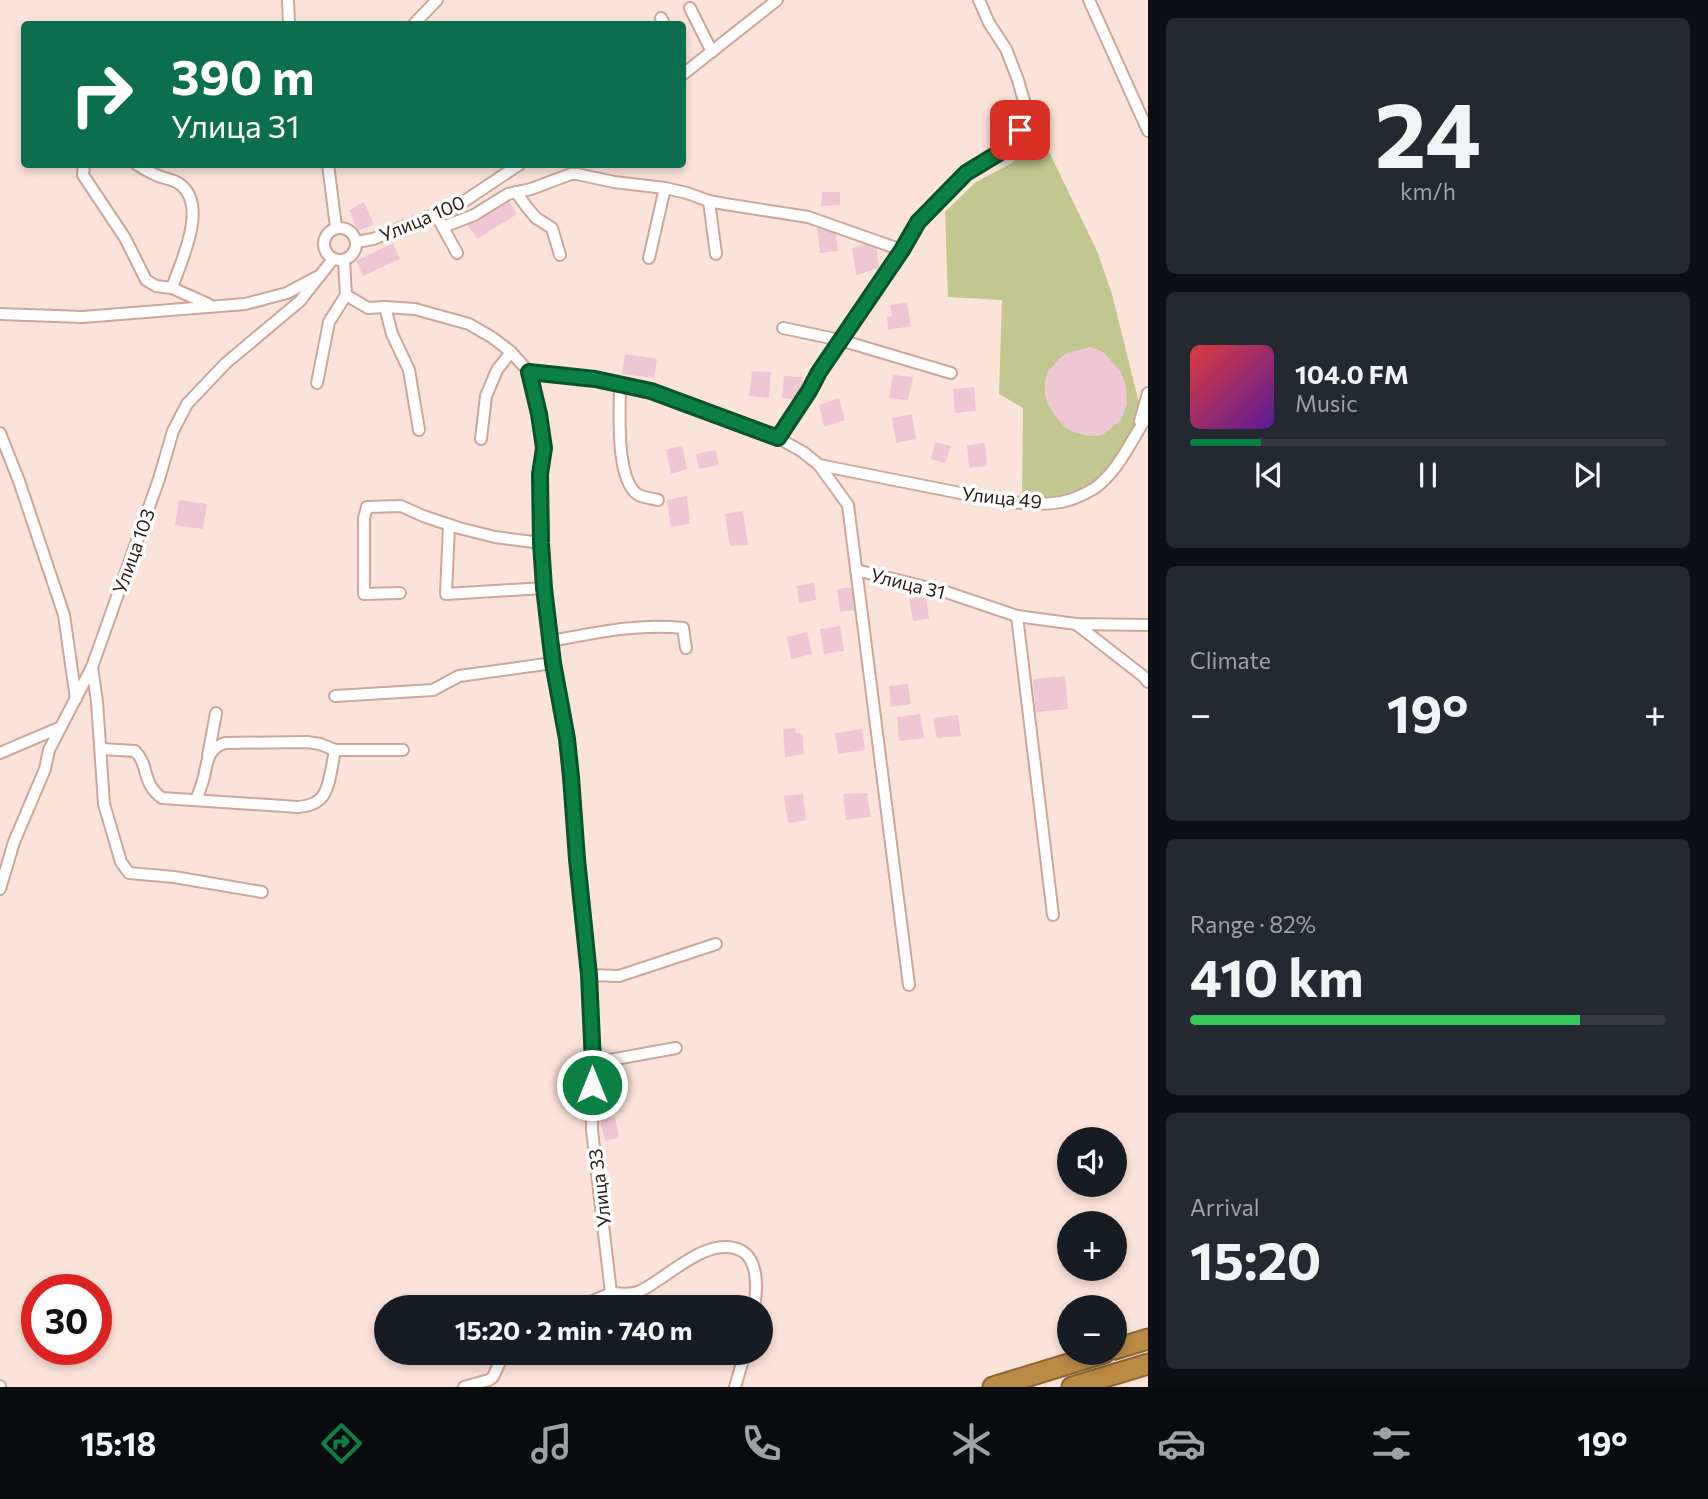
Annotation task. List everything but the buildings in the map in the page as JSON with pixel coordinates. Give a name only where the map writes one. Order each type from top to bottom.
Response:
[{"type":"highway","points":[[1127,1345],[1148,1339]]},
{"type":"highway","points":[[1072,1387],[1148,1364]]},
{"type":"highway","points":[[993,1387],[1065,1365]]},
{"type":"street","points":[[288,0],[289,21]]},
{"type":"street","points":[[417,21],[437,0]]},
{"type":"street","points":[[686,69],[712,52],[777,0]]},
{"type":"street","points":[[778,438],[918,222],[966,173],[1012,145],[1028,115],[1006,49],[989,23],[979,0]]},
{"type":"street","points":[[1089,0],[1148,131]]},
{"type":"street","points":[[690,8],[712,52]]},
{"type":"street","points":[[84,168],[83,175],[125,238],[146,280],[156,286],[172,288],[211,306]]},
{"type":"street","points":[[144,168],[181,184],[192,203],[194,215],[190,237],[172,288]]},
{"type":"street","points":[[328,168],[336,228]]},
{"type":"street","name":"Улица 100","points":[[356,242],[373,239],[457,206],[514,168]]},
{"type":"street","points":[[443,227],[474,215],[502,197],[571,174],[665,188],[709,201],[808,217],[902,250]]},
{"type":"street","points":[[649,258],[665,188]]},
{"type":"street","points":[[516,192],[537,218],[552,228],[560,255]]},
{"type":"street","points":[[709,201],[716,254]]},
{"type":"street","points":[[436,215],[457,253]]},
{"type":"street","points":[[317,383],[330,322],[346,295],[338,259],[325,250],[324,239],[326,234],[336,228],[347,229],[352,232],[356,242],[354,253],[338,259]]},
{"type":"street","name":"Улица 103","points":[[0,889],[3,869],[45,769],[49,750],[92,667],[173,432],[187,404],[226,363],[300,301],[319,276],[338,259]]},
{"type":"street","points":[[0,314],[83,317],[245,304],[287,293],[319,276]]},
{"type":"street","points":[[346,295],[368,308],[415,309],[469,324],[511,352],[529,372]]},
{"type":"street","points":[[385,307],[392,334],[410,370],[419,430]]},
{"type":"street","points":[[783,328],[840,340],[951,373]]},
{"type":"street","points":[[481,439],[486,396],[497,370],[511,352]]},
{"type":"street","name":"Улица 31","points":[[529,372],[620,383],[651,391],[778,438],[803,452],[819,465],[848,505],[856,570],[946,592],[1017,616],[1076,624],[1148,625]]},
{"type":"street","name":"Улица 33","points":[[529,372],[544,448],[540,474],[544,588],[553,663],[567,739],[589,975],[593,1063],[592,1130],[611,1293]]},
{"type":"street","points":[[620,383],[620,449],[628,482],[638,495],[658,500]]},
{"type":"street","points":[[1138,429],[1148,393]]},
{"type":"street","name":"Улица 49","points":[[819,465],[990,499],[1020,503],[1061,502],[1081,496],[1108,477],[1148,415]]},
{"type":"street","points":[[0,433],[64,615],[76,699]]},
{"type":"street","points":[[400,593],[364,594],[364,518],[368,507],[401,506],[449,525],[495,537],[541,543]]},
{"type":"street","points":[[449,525],[446,594],[544,588]]},
{"type":"street","points":[[856,570],[909,985]]},
{"type":"street","points":[[1017,616],[1053,915]]},
{"type":"street","points":[[1076,624],[1148,682]]},
{"type":"street","points":[[551,642],[626,627],[664,625],[683,628],[686,648]]},
{"type":"street","points":[[335,695],[433,690],[459,676],[553,663]]},
{"type":"street","points":[[92,667],[104,804],[121,862],[129,873],[174,877],[262,892]]},
{"type":"street","points":[[196,800],[203,780],[216,713]]},
{"type":"street","points":[[0,753],[61,727]]},
{"type":"street","points":[[208,756],[218,745],[225,743],[306,742],[335,750],[403,750]]},
{"type":"street","points":[[101,749],[135,751],[141,757],[149,786],[162,798],[298,807],[321,799],[326,790],[335,750]]},
{"type":"street","points":[[589,975],[619,976],[716,944]]},
{"type":"street","points":[[593,1063],[676,1048]]},
{"type":"street","points":[[606,1295],[641,1291],[692,1259],[708,1251],[726,1248],[737,1249],[751,1261],[754,1295]]},
{"type":"street","points":[[464,1387],[494,1377],[499,1365]]},
{"type":"street","points":[[735,1387],[741,1365]]},
{"type":"green space","points":[[1040,133],[1097,251],[1112,294],[1138,399],[1148,409],[1148,428],[1116,467],[1061,502],[1022,500],[1023,408],[999,394],[1002,300],[948,297],[945,212],[976,182],[1012,163]]},
{"type":"route","points":[[592,1085],[589,975],[571,777],[544,588],[540,474],[544,448],[529,372],[595,379],[651,391],[778,438],[918,222],[966,173],[1012,145],[1020,130]]}]
